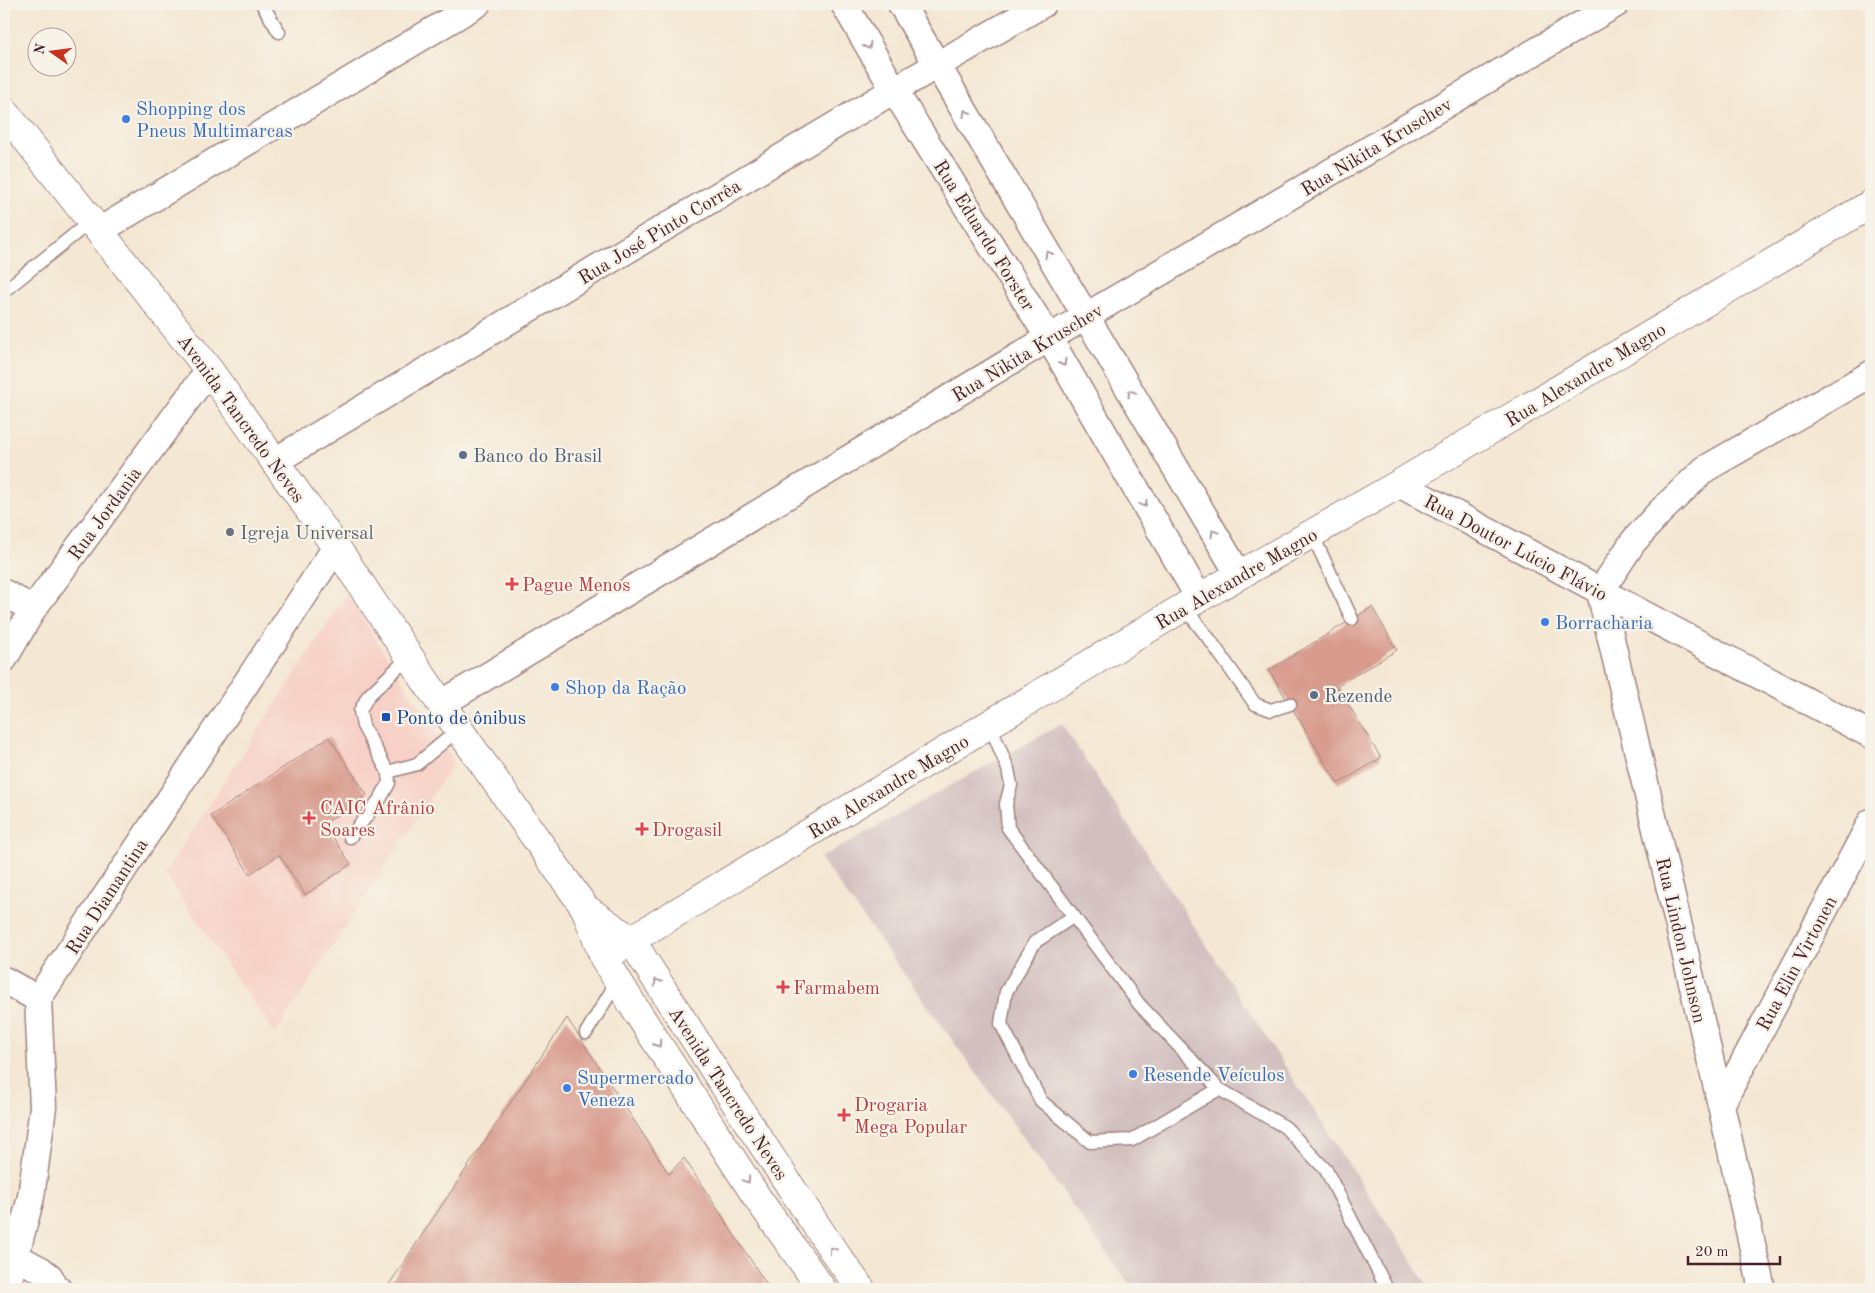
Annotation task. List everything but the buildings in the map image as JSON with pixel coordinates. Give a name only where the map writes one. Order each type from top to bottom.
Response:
[{"type":"main road","name":"Avenida Tancredo Neves","points":[[4,111],[209,370],[336,547],[441,704],[585,908],[611,969],[813,1286]]},
{"type":"main road","name":"Rua Alexandre Magno","points":[[611,969],[631,940],[1239,575],[1399,484],[1871,204]]},
{"type":"main road","name":"Avenida Tancredo Neves","points":[[585,908],[631,940],[754,1133],[861,1289]]},
{"type":"street","points":[[95,226],[477,4]]},
{"type":"street","name":"Rua Eduardo Forster","points":[[844,4],[894,90],[1049,338],[1192,603]]},
{"type":"street","points":[[901,4],[1239,575]]},
{"type":"street","name":"Rua José Pinto Corrêa","points":[[275,461],[894,90],[1043,4]]},
{"type":"street","name":"Rua Nikita Kruschev","points":[[441,704],[1049,338],[1086,318],[1616,4]]},
{"type":"street","name":"Rua Jordania","points":[[4,659],[33,609],[209,370]]},
{"type":"street","points":[[1600,592],[1633,542],[1660,512],[1705,469],[1871,374]]},
{"type":"street","name":"Rua Doutor Lúcio Flávio","points":[[1399,484],[1871,735]]},
{"type":"street","name":"Rua Diamantina","points":[[38,999],[336,547]]},
{"type":"street","name":"Rua Lindon Johnson","points":[[1600,592],[1721,1105],[1762,1289]]},
{"type":"street","points":[[4,593],[33,609]]},
{"type":"street","name":"Rua Elin Virtonen","points":[[1721,1105],[1871,822]]},
{"type":"street","points":[[4,980],[38,999],[43,1107],[31,1197],[7,1289]]},
{"type":"street","points":[[15,1256],[50,1277],[55,1289]]},
{"type":"lane","points":[[262,4],[279,32]]},
{"type":"lane","points":[[4,291],[95,226]]},
{"type":"lane","points":[[1312,534],[1352,620]]},
{"type":"lane","points":[[1192,603],[1210,640],[1255,704],[1271,710],[1290,704]]},
{"type":"lane","points":[[350,837],[380,799],[389,783],[388,772],[363,726],[360,711],[368,696],[409,657]]},
{"type":"lane","points":[[990,725],[1008,769],[1011,785],[1006,804],[1008,828],[1138,1004],[1219,1089],[1285,1127],[1326,1170],[1387,1289]]},
{"type":"lane","points":[[388,772],[417,764],[458,728]]},
{"type":"lane","points":[[1074,916],[1035,942],[1006,992],[1001,1024],[1041,1101],[1090,1142],[1132,1140],[1219,1089]]},
{"type":"lane","points":[[586,1033],[611,969]]},
{"type":"shaded area","name":"CAIC Afrânio Soares","points":[[347,594],[454,762],[275,1034],[164,874]]},
{"type":"shaded area","name":"Resende Veículos","points":[[1062,724],[1430,1289],[1133,1289],[820,858]]},
{"type":"place","name":"Shopping dos Pneus Multimarcas","points":[[126,119]]},
{"type":"place","name":"Banco do Brasil","points":[[463,455]]},
{"type":"place","name":"Igreja Universal","points":[[230,532]]},
{"type":"place","name":"Pague Menos","points":[[512,584]]},
{"type":"place","name":"Borracharia","points":[[1545,622]]},
{"type":"place","name":"Shop da Ração","points":[[555,687]]},
{"type":"place","name":"Rezende","points":[[1314,695]]},
{"type":"place","name":"Ponto de ônibus","points":[[386,717]]},
{"type":"place","name":"CAIC Afrânio Soares","points":[[309,818]]},
{"type":"place","name":"Drogasil","points":[[642,829]]},
{"type":"place","name":"Farmabem","points":[[783,987]]},
{"type":"place","name":"Resende Veículos","points":[[1133,1074]]},
{"type":"place","name":"Supermercado Veneza","points":[[567,1088]]},
{"type":"place","name":"Drogaria Mega Popular","points":[[844,1115]]}]
